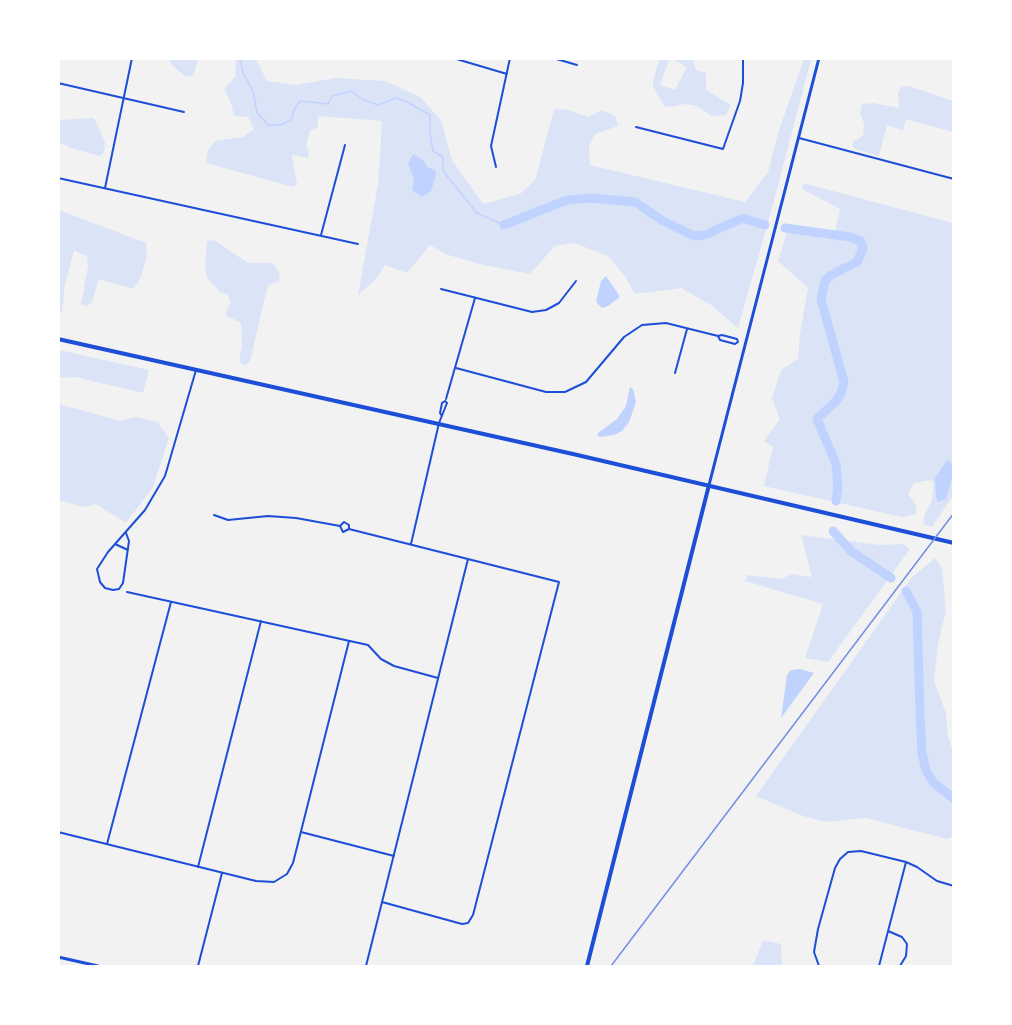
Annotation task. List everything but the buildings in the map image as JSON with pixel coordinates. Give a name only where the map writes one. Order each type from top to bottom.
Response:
[{"type":"main road","points":[[58,339],[439,423],[954,543]]},
{"type":"main road","points":[[587,966],[709,485]]},
{"type":"street","points":[[105,188],[126,98],[132,58]]},
{"type":"street","points":[[453,58],[507,74]]},
{"type":"street","points":[[496,167],[491,146],[506,87],[510,58]]},
{"type":"street","points":[[553,58],[577,65]]},
{"type":"street","points":[[636,127],[723,149],[740,101],[743,58]]},
{"type":"street","points":[[709,485],[819,58]]},
{"type":"street","points":[[58,83],[184,112]]},
{"type":"street","points":[[799,138],[954,179]]},
{"type":"street","points":[[321,236],[345,144]]},
{"type":"street","points":[[58,178],[358,244]]},
{"type":"street","points":[[441,289],[520,310],[538,311],[559,303],[576,281]]},
{"type":"street","points":[[411,544],[439,423],[444,414],[474,298]]},
{"type":"street","points":[[456,368],[546,392],[565,392],[579,387],[624,337],[637,327],[647,324],[662,323],[718,336],[720,340],[735,344],[738,342],[746,344]]},
{"type":"street","points":[[675,373],[687,329]]},
{"type":"street","points":[[126,533],[129,541],[123,584],[119,589],[105,588],[97,575],[97,569],[115,544],[145,510],[165,476],[196,370]]},
{"type":"street","points":[[214,515],[228,520],[268,516],[296,518],[340,526],[346,523],[349,529]]},
{"type":"street","points":[[340,526],[343,532],[349,529],[559,582],[473,915],[468,923],[462,924],[382,902]]},
{"type":"street","points":[[115,544],[128,550]]},
{"type":"street","points":[[366,966],[468,558]]},
{"type":"street","points":[[127,592],[368,645],[381,659],[394,666],[438,678]]},
{"type":"street","points":[[106,844],[171,602]]},
{"type":"street","points":[[198,867],[261,621]]},
{"type":"street","points":[[58,832],[256,881],[274,882],[287,874],[293,863],[349,641]]},
{"type":"street","points":[[301,832],[394,856]]},
{"type":"street","points":[[819,966],[814,956],[814,948],[835,868],[848,852],[861,851],[906,862],[937,881],[954,886]]},
{"type":"street","points":[[879,966],[906,862]]},
{"type":"street","points":[[198,966],[222,873]]},
{"type":"street","points":[[888,931],[902,937],[907,944],[906,956],[900,966]]},
{"type":"street","points":[[58,957],[98,966]]},
{"type":"shaded area","points":[[663,58],[669,60],[660,85],[675,90],[687,67],[673,59],[693,59],[696,70],[706,73],[706,90],[731,105],[726,115],[712,116],[696,106],[685,104],[664,106],[653,86],[659,60]]},
{"type":"shaded area","points":[[168,59],[198,59],[193,76],[185,76]]},
{"type":"shaded area","points":[[237,59],[256,59],[267,81],[296,85],[335,78],[385,81],[420,97],[441,120],[452,160],[483,204],[520,194],[535,180],[554,110],[564,109],[589,117],[601,110],[615,116],[618,126],[595,134],[589,145],[590,165],[745,202],[768,172],[779,130],[804,59],[811,60],[738,328],[711,305],[681,288],[635,294],[625,276],[608,256],[574,243],[555,246],[530,274],[479,264],[445,254],[430,245],[407,273],[385,265],[377,278],[358,295],[378,184],[382,121],[318,116],[318,127],[310,131],[306,145],[309,152],[308,158],[292,155],[297,184],[293,187],[206,163],[208,150],[215,141],[243,137],[254,129],[248,117],[234,116],[224,89],[236,76]]},
{"type":"shaded area","points":[[909,86],[953,101],[953,132],[906,119],[903,131],[887,125],[879,156],[855,149],[852,145],[854,141],[863,136],[864,124],[860,113],[862,104],[873,103],[899,108],[898,94],[901,87]]},
{"type":"shaded area","points":[[94,118],[105,142],[104,152],[100,156],[71,148],[59,142],[59,120]]},
{"type":"shaded area","points":[[803,183],[953,223],[953,496],[932,527],[923,524],[931,503],[934,484],[931,480],[914,483],[908,494],[916,505],[916,514],[902,517],[764,486],[773,447],[764,441],[780,419],[772,398],[781,370],[798,359],[808,288],[778,261],[787,232],[834,238],[840,209],[802,189]]},
{"type":"shaded area","points":[[59,210],[146,243],[147,256],[140,279],[133,289],[99,279],[92,302],[87,306],[81,305],[88,266],[87,256],[74,251],[65,284],[62,312],[59,312]]},
{"type":"shaded area","points":[[214,240],[248,263],[273,263],[280,274],[279,281],[268,285],[250,361],[245,366],[239,362],[242,345],[241,323],[225,315],[231,302],[227,294],[221,293],[207,278],[205,265],[207,241]]},
{"type":"shaded area","points":[[59,350],[149,370],[143,393],[75,377],[59,378]]},
{"type":"shaded area","points":[[59,402],[62,405],[121,421],[136,417],[157,422],[169,438],[153,487],[126,523],[96,504],[83,507],[59,500]]},
{"type":"shaded area","points":[[801,535],[880,545],[903,544],[910,549],[828,662],[805,658],[823,604],[745,581],[747,575],[781,579],[792,574],[812,577]]},
{"type":"shaded area","points":[[935,558],[942,568],[946,611],[938,644],[934,681],[946,713],[948,736],[953,752],[953,836],[947,839],[866,818],[826,822],[803,816],[756,796],[912,577]]},
{"type":"shaded area","points":[[763,940],[781,944],[782,966],[753,966]]},
{"type":"water","points":[[413,154],[424,161],[427,167],[435,170],[436,175],[431,191],[422,197],[412,190],[414,180],[408,163]]},
{"type":"water","points":[[606,276],[619,298],[602,308],[596,302],[601,281]]},
{"type":"water","points":[[630,387],[633,389],[636,402],[629,422],[622,431],[600,437],[598,433],[617,419],[626,406]]},
{"type":"water","points":[[947,460],[953,464],[953,474],[946,499],[938,502],[935,478]]},
{"type":"water","points":[[800,669],[814,673],[781,718],[787,675],[791,670]]},
{"type":"waterway","points":[[240,58],[243,73],[253,91],[257,113],[268,125],[281,125],[292,119],[294,110],[300,101],[328,104],[332,96],[351,91],[364,100],[378,105],[396,98],[430,115],[433,151],[443,157],[443,171],[477,213],[504,225]]},
{"type":"waterway","points":[[504,225],[567,200],[591,198],[635,202],[663,221],[694,236],[705,235],[743,218],[765,225]]},
{"type":"waterway","points":[[785,228],[850,237],[860,241],[863,248],[857,262],[831,275],[825,281],[821,299],[844,382],[836,401],[817,419],[836,464],[838,487],[836,501]]},
{"type":"waterway","points":[[833,531],[851,551],[891,578]]},
{"type":"waterway","points":[[906,591],[917,612],[922,753],[926,770],[933,782],[954,799]]},
{"type":"railway","points":[[611,966],[954,513]]}]
